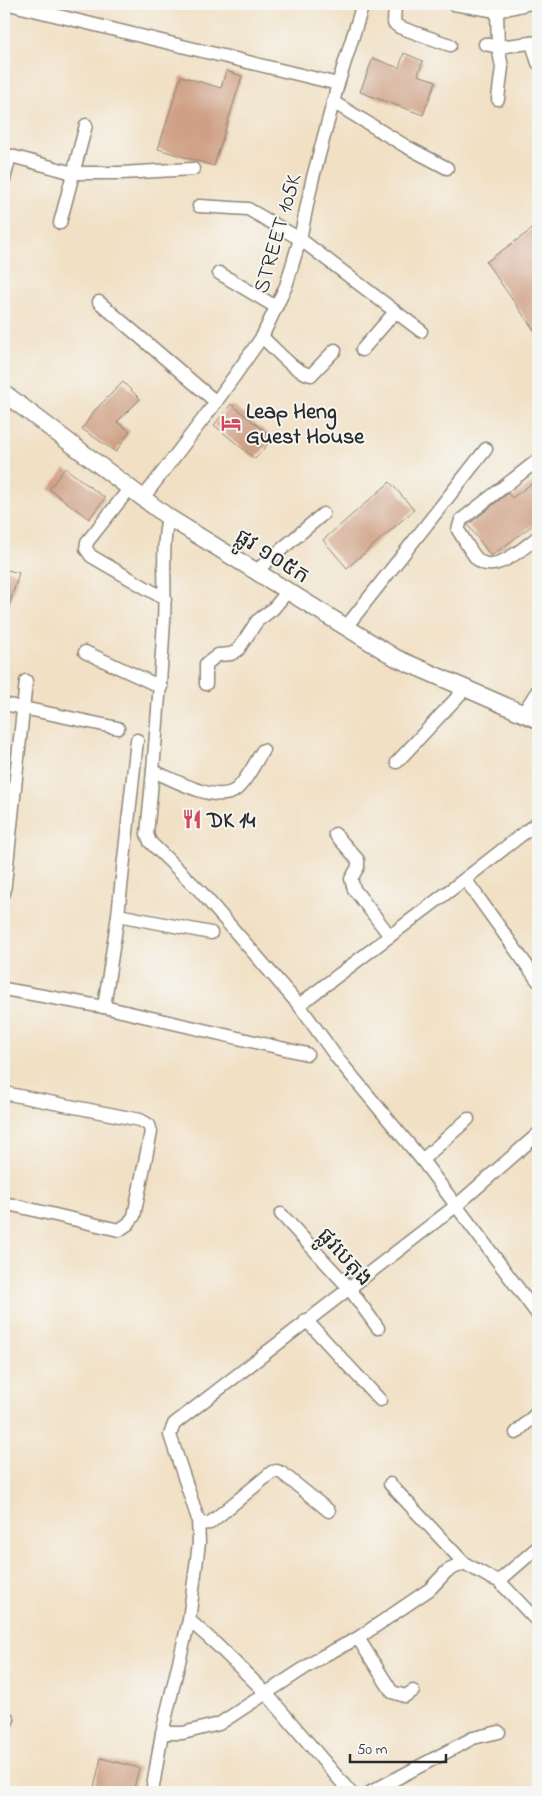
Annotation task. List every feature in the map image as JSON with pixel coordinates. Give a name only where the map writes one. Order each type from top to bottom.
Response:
[{"type":"main road","name":"ផ្លូវ ១០៥ក","points":[[4,394],[168,517],[396,658],[531,717]]},
{"type":"street","points":[[9,4],[338,84]]},
{"type":"street","name":"STREET 105K","points":[[143,498],[216,402],[262,336],[286,286],[300,239],[312,181],[333,102],[363,4]]},
{"type":"street","points":[[395,4],[394,23],[399,27],[450,45]]},
{"type":"street","points":[[453,4],[497,11],[527,4]]},
{"type":"street","points":[[497,11],[498,47],[502,68],[498,99]]},
{"type":"street","points":[[485,44],[498,47],[535,43],[538,63]]},
{"type":"street","points":[[333,102],[407,147],[447,168]]},
{"type":"street","points":[[60,223],[86,126]]},
{"type":"street","points":[[4,179],[7,155],[73,173],[121,173],[193,169]]},
{"type":"street","points":[[198,206],[248,209],[300,239],[421,331]]},
{"type":"street","points":[[219,273],[276,307]]},
{"type":"street","points":[[99,302],[216,402]]},
{"type":"street","points":[[362,350],[395,312]]},
{"type":"street","points":[[262,336],[304,373],[311,374],[336,350]]},
{"type":"street","points":[[346,627],[486,449]]},
{"type":"street","points":[[538,460],[461,520],[458,530],[478,560],[488,565],[504,562],[538,537]]},
{"type":"street","points":[[130,488],[87,542],[86,549],[91,556],[165,599]]},
{"type":"street","points":[[256,571],[323,514]]},
{"type":"street","points":[[168,517],[165,534],[165,599],[161,687],[147,834],[150,842],[200,891],[299,1005],[337,1058],[422,1160],[538,1315]]},
{"type":"street","points":[[206,684],[206,664],[218,656],[231,654],[238,650],[258,621],[273,609],[288,591]]},
{"type":"street","points":[[85,652],[161,687]]},
{"type":"street","points":[[4,893],[26,681]]},
{"type":"street","points":[[397,762],[465,689]]},
{"type":"street","points":[[531,717],[538,690]]},
{"type":"street","points":[[4,704],[118,728]]},
{"type":"street","points":[[104,1007],[118,916],[137,740]]},
{"type":"street","points":[[154,771],[208,794],[225,794],[235,790],[242,783],[263,750]]},
{"type":"street","points":[[299,1005],[465,880],[538,822]]},
{"type":"street","points":[[335,834],[358,860],[358,867],[351,879],[354,889],[390,936]]},
{"type":"street","points":[[465,880],[538,981]]},
{"type":"street","points":[[118,916],[211,932]]},
{"type":"street","points":[[4,989],[104,1007],[307,1054]]},
{"type":"street","points":[[4,1093],[140,1120],[148,1125],[151,1132],[134,1216],[128,1224],[119,1230],[4,1203]]},
{"type":"street","points":[[422,1160],[468,1119]]},
{"type":"street","points":[[152,1792],[162,1733],[189,1620],[199,1543],[199,1524],[170,1435],[171,1429],[179,1419],[456,1205],[538,1134]]},
{"type":"street","name":"ផ្លូវបេតុង","points":[[281,1214],[349,1288],[378,1328]]},
{"type":"street","points":[[306,1320],[380,1400]]},
{"type":"street","points":[[516,1433],[538,1412]]},
{"type":"street","points":[[199,1524],[210,1523],[272,1472],[276,1471],[282,1473],[329,1511]]},
{"type":"street","points":[[390,1484],[464,1563],[499,1581],[538,1622]]},
{"type":"street","points":[[499,1581],[538,1547]]},
{"type":"street","points":[[162,1733],[183,1733],[219,1724],[323,1656],[358,1638],[430,1589],[447,1571],[464,1563]]},
{"type":"street","points":[[189,1620],[266,1693],[350,1792]]},
{"type":"street","points":[[358,1638],[392,1692],[405,1696],[413,1691]]},
{"type":"street","points":[[371,1792],[473,1738],[499,1732]]},
{"type":"building","points":[[404,53],[423,61],[418,75],[436,81],[423,115],[360,92],[373,58],[399,68]]},
{"type":"building","points":[[226,71],[242,76],[214,166],[158,149],[181,76],[221,88]]},
{"type":"building","points":[[538,225],[538,336],[486,262]]},
{"type":"building","points":[[123,382],[140,399],[117,422],[130,431],[116,452],[82,429],[94,411]]},
{"type":"building","points":[[231,404],[273,438],[255,459],[214,425]]},
{"type":"building","points":[[65,468],[105,498],[89,519],[49,489]]},
{"type":"building","points":[[538,479],[538,521],[491,556],[468,525],[508,493],[512,498]]},
{"type":"building","points":[[390,482],[414,510],[347,568],[323,540]]},
{"type":"building","points":[[4,569],[19,573],[6,615],[4,615]]},
{"type":"building","points":[[101,1758],[139,1768],[133,1792],[93,1792]]},
{"type":"place","name":"Leap Heng Guest House","points":[[231,423]]},
{"type":"place","name":"DK 14","points":[[192,819]]}]
